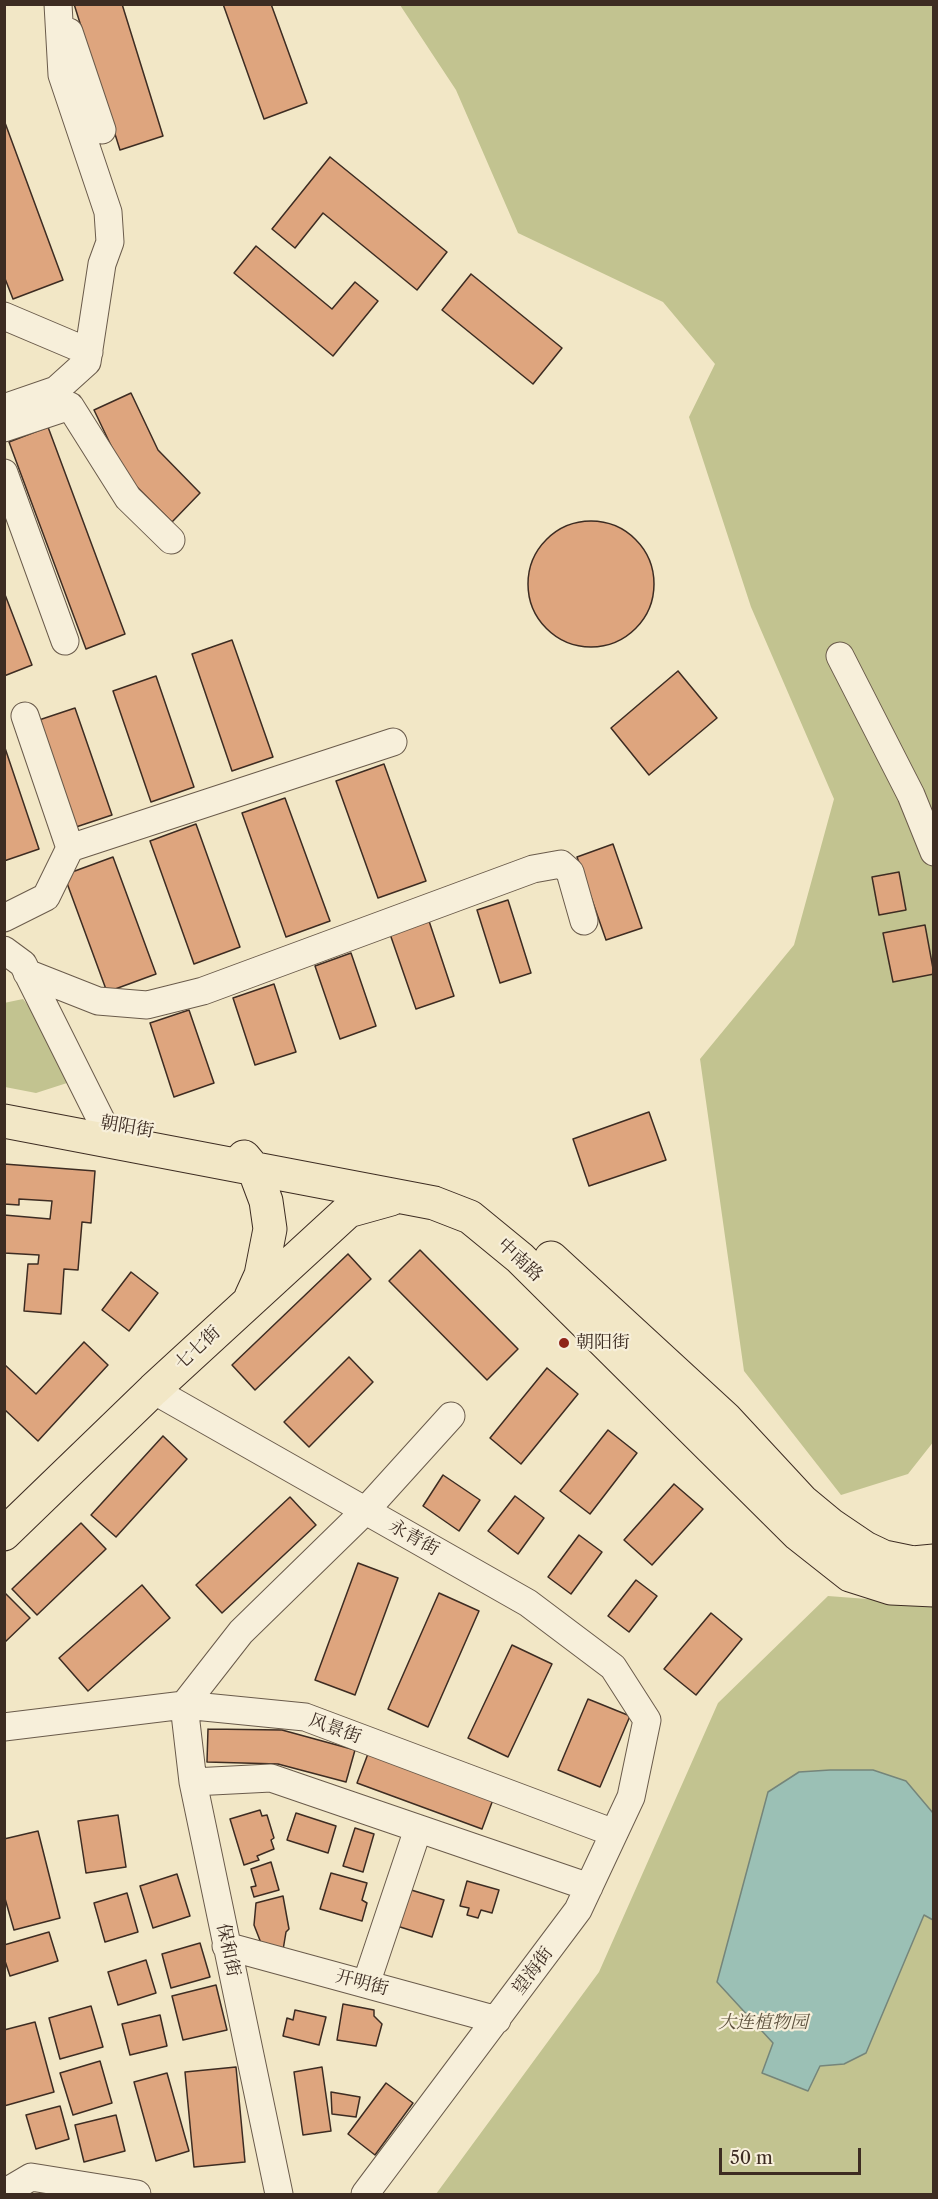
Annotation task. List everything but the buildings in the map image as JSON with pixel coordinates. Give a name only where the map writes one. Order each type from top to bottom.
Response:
[{"type":"main road","name":"朝阳街","points":[[4,1105],[102,1122],[245,1158],[448,1186],[490,1207],[534,1243],[726,1419],[802,1501],[831,1525],[865,1548],[884,1557],[913,1563],[933,1561]]},
{"type":"main road","name":"中南路","points":[[4,1121],[245,1158],[434,1203],[470,1217],[520,1258],[798,1534],[850,1575],[891,1588],[933,1590]]},
{"type":"main road","points":[[245,1158],[266,1201],[270,1229],[261,1275],[249,1301]]},
{"type":"main road","name":"七七街","points":[[4,1534],[153,1390],[348,1211],[388,1199],[411,1198]]},
{"type":"street","points":[[59,4],[102,130]]},
{"type":"street","points":[[4,408],[56,390],[87,362],[102,264],[110,242],[108,212],[62,75],[59,4]]},
{"type":"street","points":[[4,316],[89,352]]},
{"type":"street","points":[[4,428],[70,406],[129,498],[171,540]]},
{"type":"street","points":[[4,473],[65,641]]},
{"type":"street","points":[[840,656],[911,795],[933,852]]},
{"type":"street","points":[[4,918],[46,897],[70,848],[25,716]]},
{"type":"street","points":[[70,848],[393,742]]},
{"type":"street","points":[[27,974],[98,1001],[147,1005],[202,991],[533,869],[561,864],[570,872],[585,921]]},
{"type":"street","points":[[4,950],[23,964],[102,1122]]},
{"type":"street","name":"永青街","points":[[153,1390],[528,1603],[613,1667],[646,1720]]},
{"type":"street","points":[[184,1705],[241,1632],[365,1511],[451,1416]]},
{"type":"street","name":"风景街","points":[[4,1727],[184,1705],[306,1717],[614,1833]]},
{"type":"street","name":"保和街","points":[[184,1705],[193,1782],[279,2194]]},
{"type":"street","name":"望海街","points":[[365,2194],[578,1910],[631,1797],[646,1720]]},
{"type":"street","points":[[193,1782],[271,1778],[589,1887]]},
{"type":"street","points":[[366,1984],[418,1829]]},
{"type":"street","name":"开明街","points":[[226,1946],[497,2020]]},
{"type":"street","points":[[4,2193],[30,2186],[136,2194]]},
{"type":"green space","points":[[400,5],[933,5],[934,1441],[908,1474],[841,1495],[744,1371],[700,1059],[794,945],[834,799],[751,607],[689,417],[715,364],[663,302],[518,233],[456,90]]},
{"type":"green space","points":[[23,999],[33,1012],[67,1083],[36,1093],[5,1087],[4,1003]]},
{"type":"green space","name":"大连植物园","points":[[828,1596],[933,1604],[933,2194],[436,2194],[599,1972],[718,1703]]},
{"type":"water","points":[[873,1770],[906,1781],[933,1813],[933,1920],[924,1915],[866,2053],[844,2064],[820,2066],[808,2091],[762,2073],[773,2043],[717,1982],[768,1792],[799,1772]]},
{"type":"place","name":"朝阳街","points":[[564,1343]]}]
